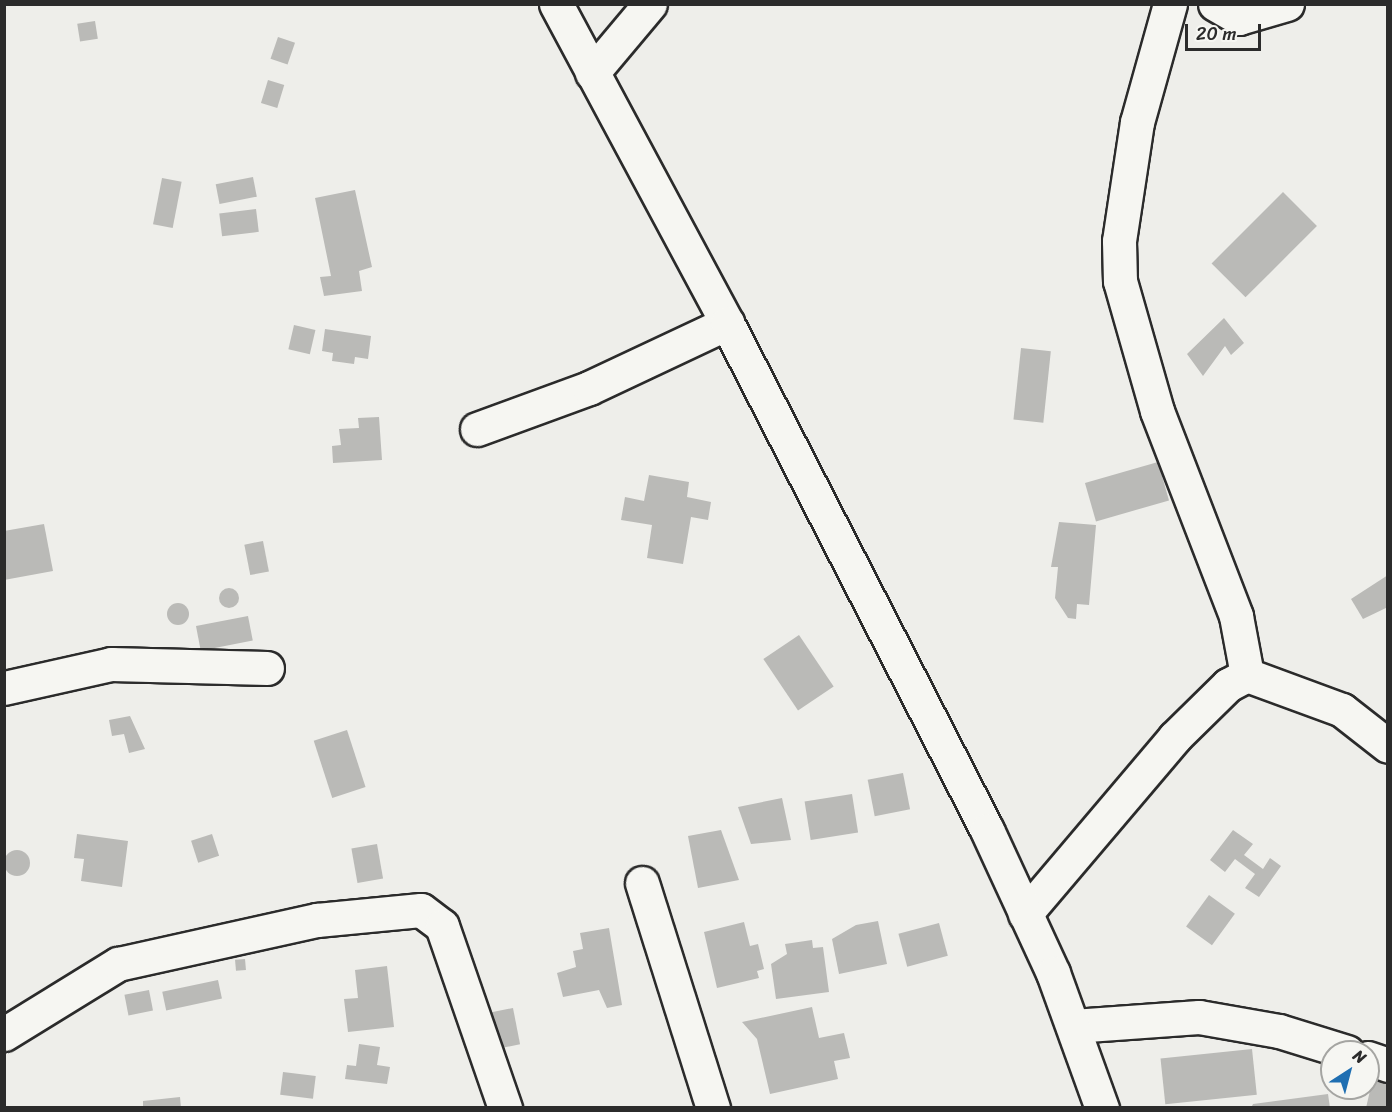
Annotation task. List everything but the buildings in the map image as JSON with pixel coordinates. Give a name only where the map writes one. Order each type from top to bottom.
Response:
[{"type":"street","points":[[556,4],[727,323],[1025,914],[1073,1026],[1102,1107]]},
{"type":"street","points":[[592,73],[650,4]]},
{"type":"street","points":[[1170,4],[1137,122],[1119,241],[1119,282],[1157,411],[1236,616],[1247,675]]},
{"type":"street","points":[[1215,4],[1239,18],[1287,4]]},
{"type":"street","points":[[477,429],[590,388],[727,323]]},
{"type":"street","points":[[4,688],[111,664],[267,669]]},
{"type":"street","points":[[1025,914],[1174,738],[1228,685],[1247,675],[1342,710],[1388,746]]},
{"type":"street","points":[[642,883],[713,1107]]},
{"type":"street","points":[[4,1034],[118,964],[317,920],[421,909],[442,926],[505,1107]]},
{"type":"street","points":[[1073,1026],[1199,1017],[1279,1031],[1320,1044]]}]
